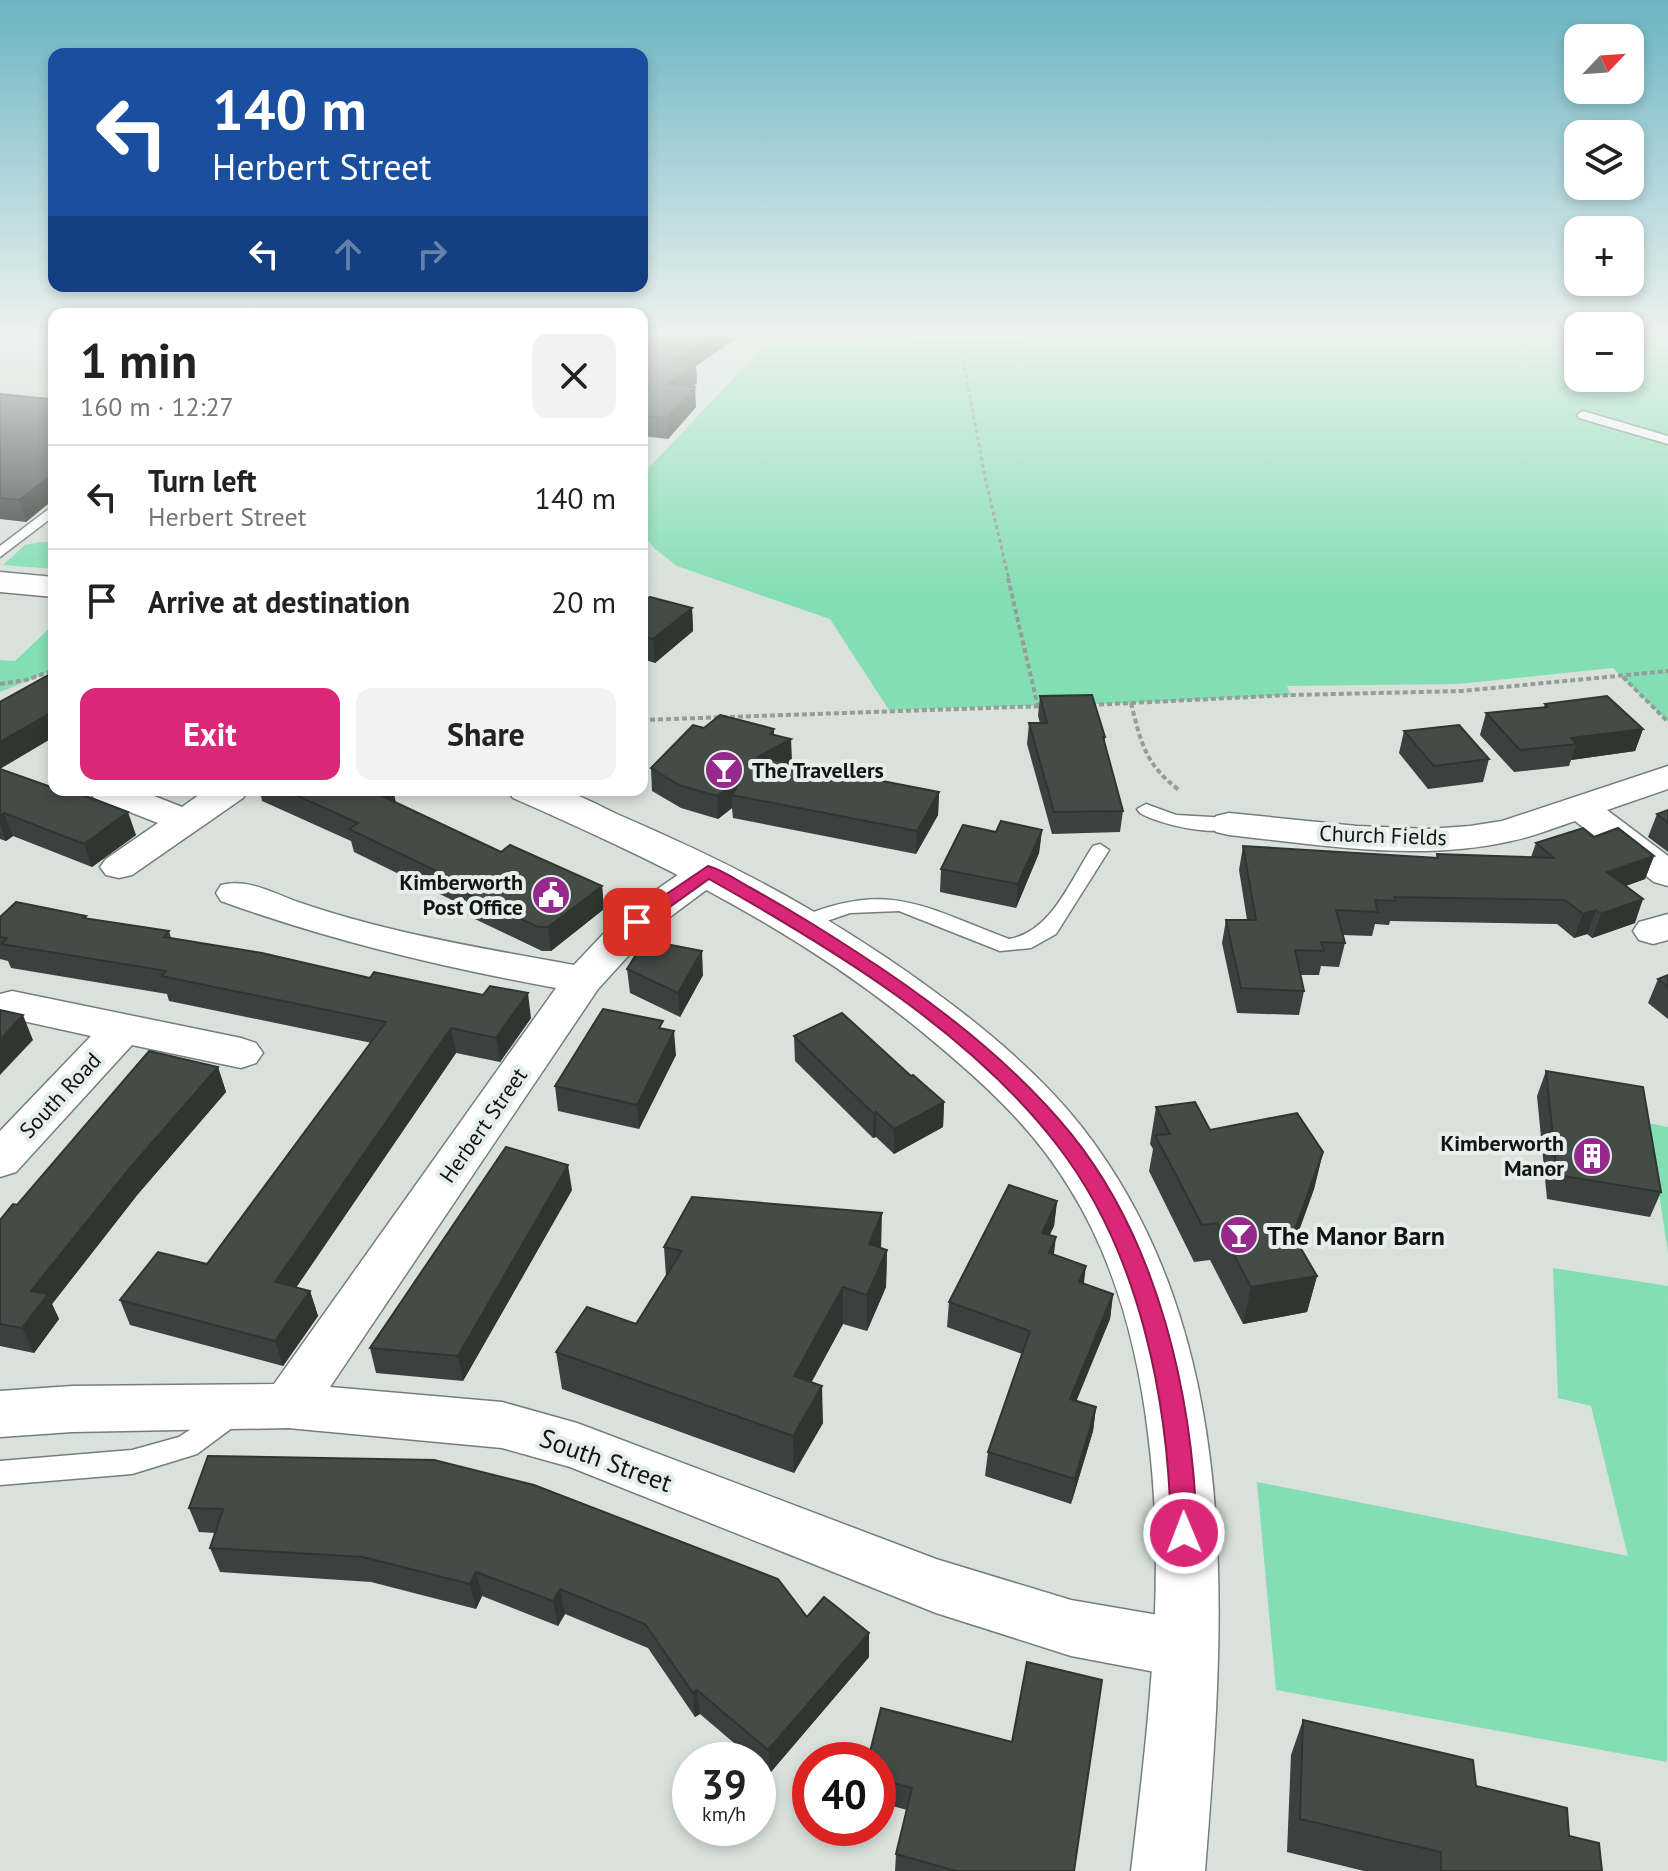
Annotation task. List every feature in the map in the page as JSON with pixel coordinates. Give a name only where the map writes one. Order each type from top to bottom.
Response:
[{"type":"street","points":[[0,582],[48,586]]},
{"type":"street","name":"Church Fields","points":[[1229,824],[1357,837],[1429,840],[1508,831],[1668,777]]},
{"type":"street","points":[[122,796],[185,821]]},
{"type":"street","points":[[119,867],[221,796]]},
{"type":"street","points":[[540,796],[708,871],[801,924],[876,973],[1011,1081],[1065,1141],[1105,1203],[1140,1282],[1166,1373],[1183,1476],[1187,1649],[1168,1871]]},
{"type":"street","points":[[1579,806],[1668,874]]},
{"type":"street","name":"Herbert Street","points":[[264,1407],[583,980],[637,922],[708,871]]},
{"type":"street","points":[[235,893],[311,920],[431,952],[583,980]]},
{"type":"street","name":"South Road","points":[[12,1005],[241,1053]]},
{"type":"street","name":"South Road","points":[[0,1160],[121,1030]]},
{"type":"street","name":"South Street","points":[[0,1414],[72,1409],[264,1407],[502,1425],[577,1446],[936,1586],[1071,1628],[1187,1649]]},
{"type":"lane","points":[[1601,420],[1668,440]]},
{"type":"lane","points":[[0,553],[48,514]]},
{"type":"lane","points":[[1146,809],[1160,819],[1229,824]]},
{"type":"lane","points":[[801,924],[827,912],[857,904],[884,903],[902,905],[1007,946],[1031,942],[1049,930],[1100,850]]},
{"type":"lane","points":[[0,1473],[132,1462],[187,1446],[264,1407]]},
{"type":"path","points":[[974,420],[1038,707]]},
{"type":"path","points":[[1084,705],[1462,691],[1668,671]]},
{"type":"path","points":[[0,684],[48,672]]},
{"type":"path","points":[[1623,676],[1668,722]]},
{"type":"path","points":[[1131,703],[1146,759],[1163,778],[1229,824]]},
{"type":"path","points":[[648,720],[1053,706]]},
{"type":"green space","points":[[694,420],[1668,420],[1668,722],[1613,668],[1458,684],[1287,686],[1291,695],[889,710],[830,619],[677,566],[648,541],[648,469]]},
{"type":"green space","points":[[48,542],[48,569],[3,565],[25,545]]},
{"type":"green space","points":[[48,630],[48,672],[0,692],[0,660],[15,661]]},
{"type":"green space","points":[[1648,1123],[1668,1127],[1668,1252]]},
{"type":"green space","points":[[1553,1268],[1668,1286],[1667,1762],[1276,1690],[1257,1482],[1628,1556],[1591,1406],[1558,1398]]},
{"type":"building","points":[[0,420],[48,420],[48,478],[19,500],[0,498]]},
{"type":"building","points":[[648,598],[692,608],[653,639],[648,638]]},
{"type":"building","points":[[48,675],[48,714],[0,742],[0,702]]},
{"type":"building","points":[[1092,695],[1123,811],[1054,812],[1029,723],[1047,723],[1040,696]]},
{"type":"building","points":[[1607,696],[1643,729],[1571,738],[1577,744],[1520,750],[1486,713],[1548,707],[1545,704]]},
{"type":"building","points":[[720,715],[774,729],[770,734],[791,739],[758,757],[939,792],[917,831],[732,795],[743,776],[717,796],[679,785],[651,768],[693,725],[704,728]]},
{"type":"building","points":[[1459,725],[1489,759],[1434,766],[1404,731]]},
{"type":"building","points":[[0,769],[48,786],[48,796],[86,796],[128,812],[84,844],[4,813],[0,816]]},
{"type":"building","points":[[297,796],[382,796],[501,852],[510,845],[602,886],[548,927],[538,927],[452,887],[459,882],[349,829],[358,823]]},
{"type":"building","points":[[1668,810],[1668,823],[1657,814]]},
{"type":"building","points":[[1001,821],[1042,830],[1018,884],[941,869],[963,825],[996,832]]},
{"type":"building","points":[[1583,828],[1594,837],[1618,828],[1654,856],[1607,872],[1643,899],[1601,914],[1596,910],[1583,914],[1565,900],[1394,897],[1395,901],[1375,900],[1378,912],[1336,910],[1345,943],[1321,942],[1324,951],[1295,950],[1304,991],[1241,988],[1226,920],[1256,920],[1243,846],[1438,858],[1437,854],[1554,858],[1536,843]]},
{"type":"building","points":[[16,902],[86,916],[83,918],[169,931],[164,937],[262,953],[370,978],[374,972],[483,995],[490,986],[528,993],[496,1038],[451,1028],[275,1282],[310,1291],[275,1341],[120,1300],[158,1252],[207,1264],[386,1022],[161,976],[166,971],[1,944],[7,938],[0,937],[0,917]]},
{"type":"building","points":[[645,940],[702,951],[678,993],[627,969]]},
{"type":"building","points":[[1668,975],[1668,987],[1658,979]]},
{"type":"building","points":[[603,1009],[663,1021],[659,1028],[674,1031],[637,1105],[555,1086]]},
{"type":"building","points":[[0,1010],[23,1015],[0,1040]]},
{"type":"building","points":[[842,1013],[944,1102],[894,1129],[876,1112],[874,1114],[794,1036]]},
{"type":"building","points":[[149,1051],[218,1067],[129,1169],[31,1291],[48,1294],[22,1328],[0,1324],[0,1220],[13,1204],[17,1205]]},
{"type":"building","name":"Kimberworth Manor","points":[[1546,1071],[1643,1087],[1661,1192],[1557,1175]]},
{"type":"building","name":"The Manor Barn","points":[[1195,1102],[1210,1130],[1297,1113],[1323,1152],[1293,1235],[1317,1276],[1251,1287],[1217,1223],[1202,1225],[1155,1135],[1170,1134],[1156,1107]]},
{"type":"building","points":[[506,1147],[568,1165],[458,1356],[370,1348]]},
{"type":"building","points":[[1009,1185],[1057,1201],[1042,1233],[1056,1237],[1049,1253],[1086,1266],[1079,1282],[1113,1294],[1070,1399],[1096,1407],[1075,1479],[988,1452],[1030,1331],[949,1302]]},
{"type":"building","points":[[692,1197],[882,1213],[869,1244],[887,1250],[867,1295],[843,1287],[794,1376],[822,1386],[793,1436],[556,1352],[587,1307],[636,1324],[682,1251],[664,1247]]},
{"type":"building","points":[[208,1456],[434,1460],[534,1485],[778,1579],[807,1617],[824,1597],[869,1633],[775,1742],[759,1742],[697,1690],[693,1693],[645,1624],[560,1589],[553,1601],[476,1572],[470,1584],[363,1557],[210,1548],[223,1509],[189,1508]]},
{"type":"building","points":[[1027,1662],[1102,1680],[1074,1871],[956,1871],[896,1854],[912,1788],[896,1784],[896,1742],[872,1742],[881,1708],[1012,1742]]},
{"type":"building","points":[[1303,1720],[1473,1760],[1476,1786],[1567,1808],[1569,1836],[1599,1843],[1602,1871],[1441,1871],[1441,1852],[1300,1819]]},
{"type":"place","name":"The Travellers","points":[[724,770]]},
{"type":"place","name":"Kimberworth Post Office","points":[[551,895]]},
{"type":"place","name":"Kimberworth Manor","points":[[1592,1156]]},
{"type":"place","name":"The Manor Barn","points":[[1239,1235]]},
{"type":"route","points":[[637,922],[708,871],[801,924],[876,973],[1011,1081],[1065,1141],[1105,1203],[1140,1282],[1166,1373],[1183,1476],[1184,1533]]}]
